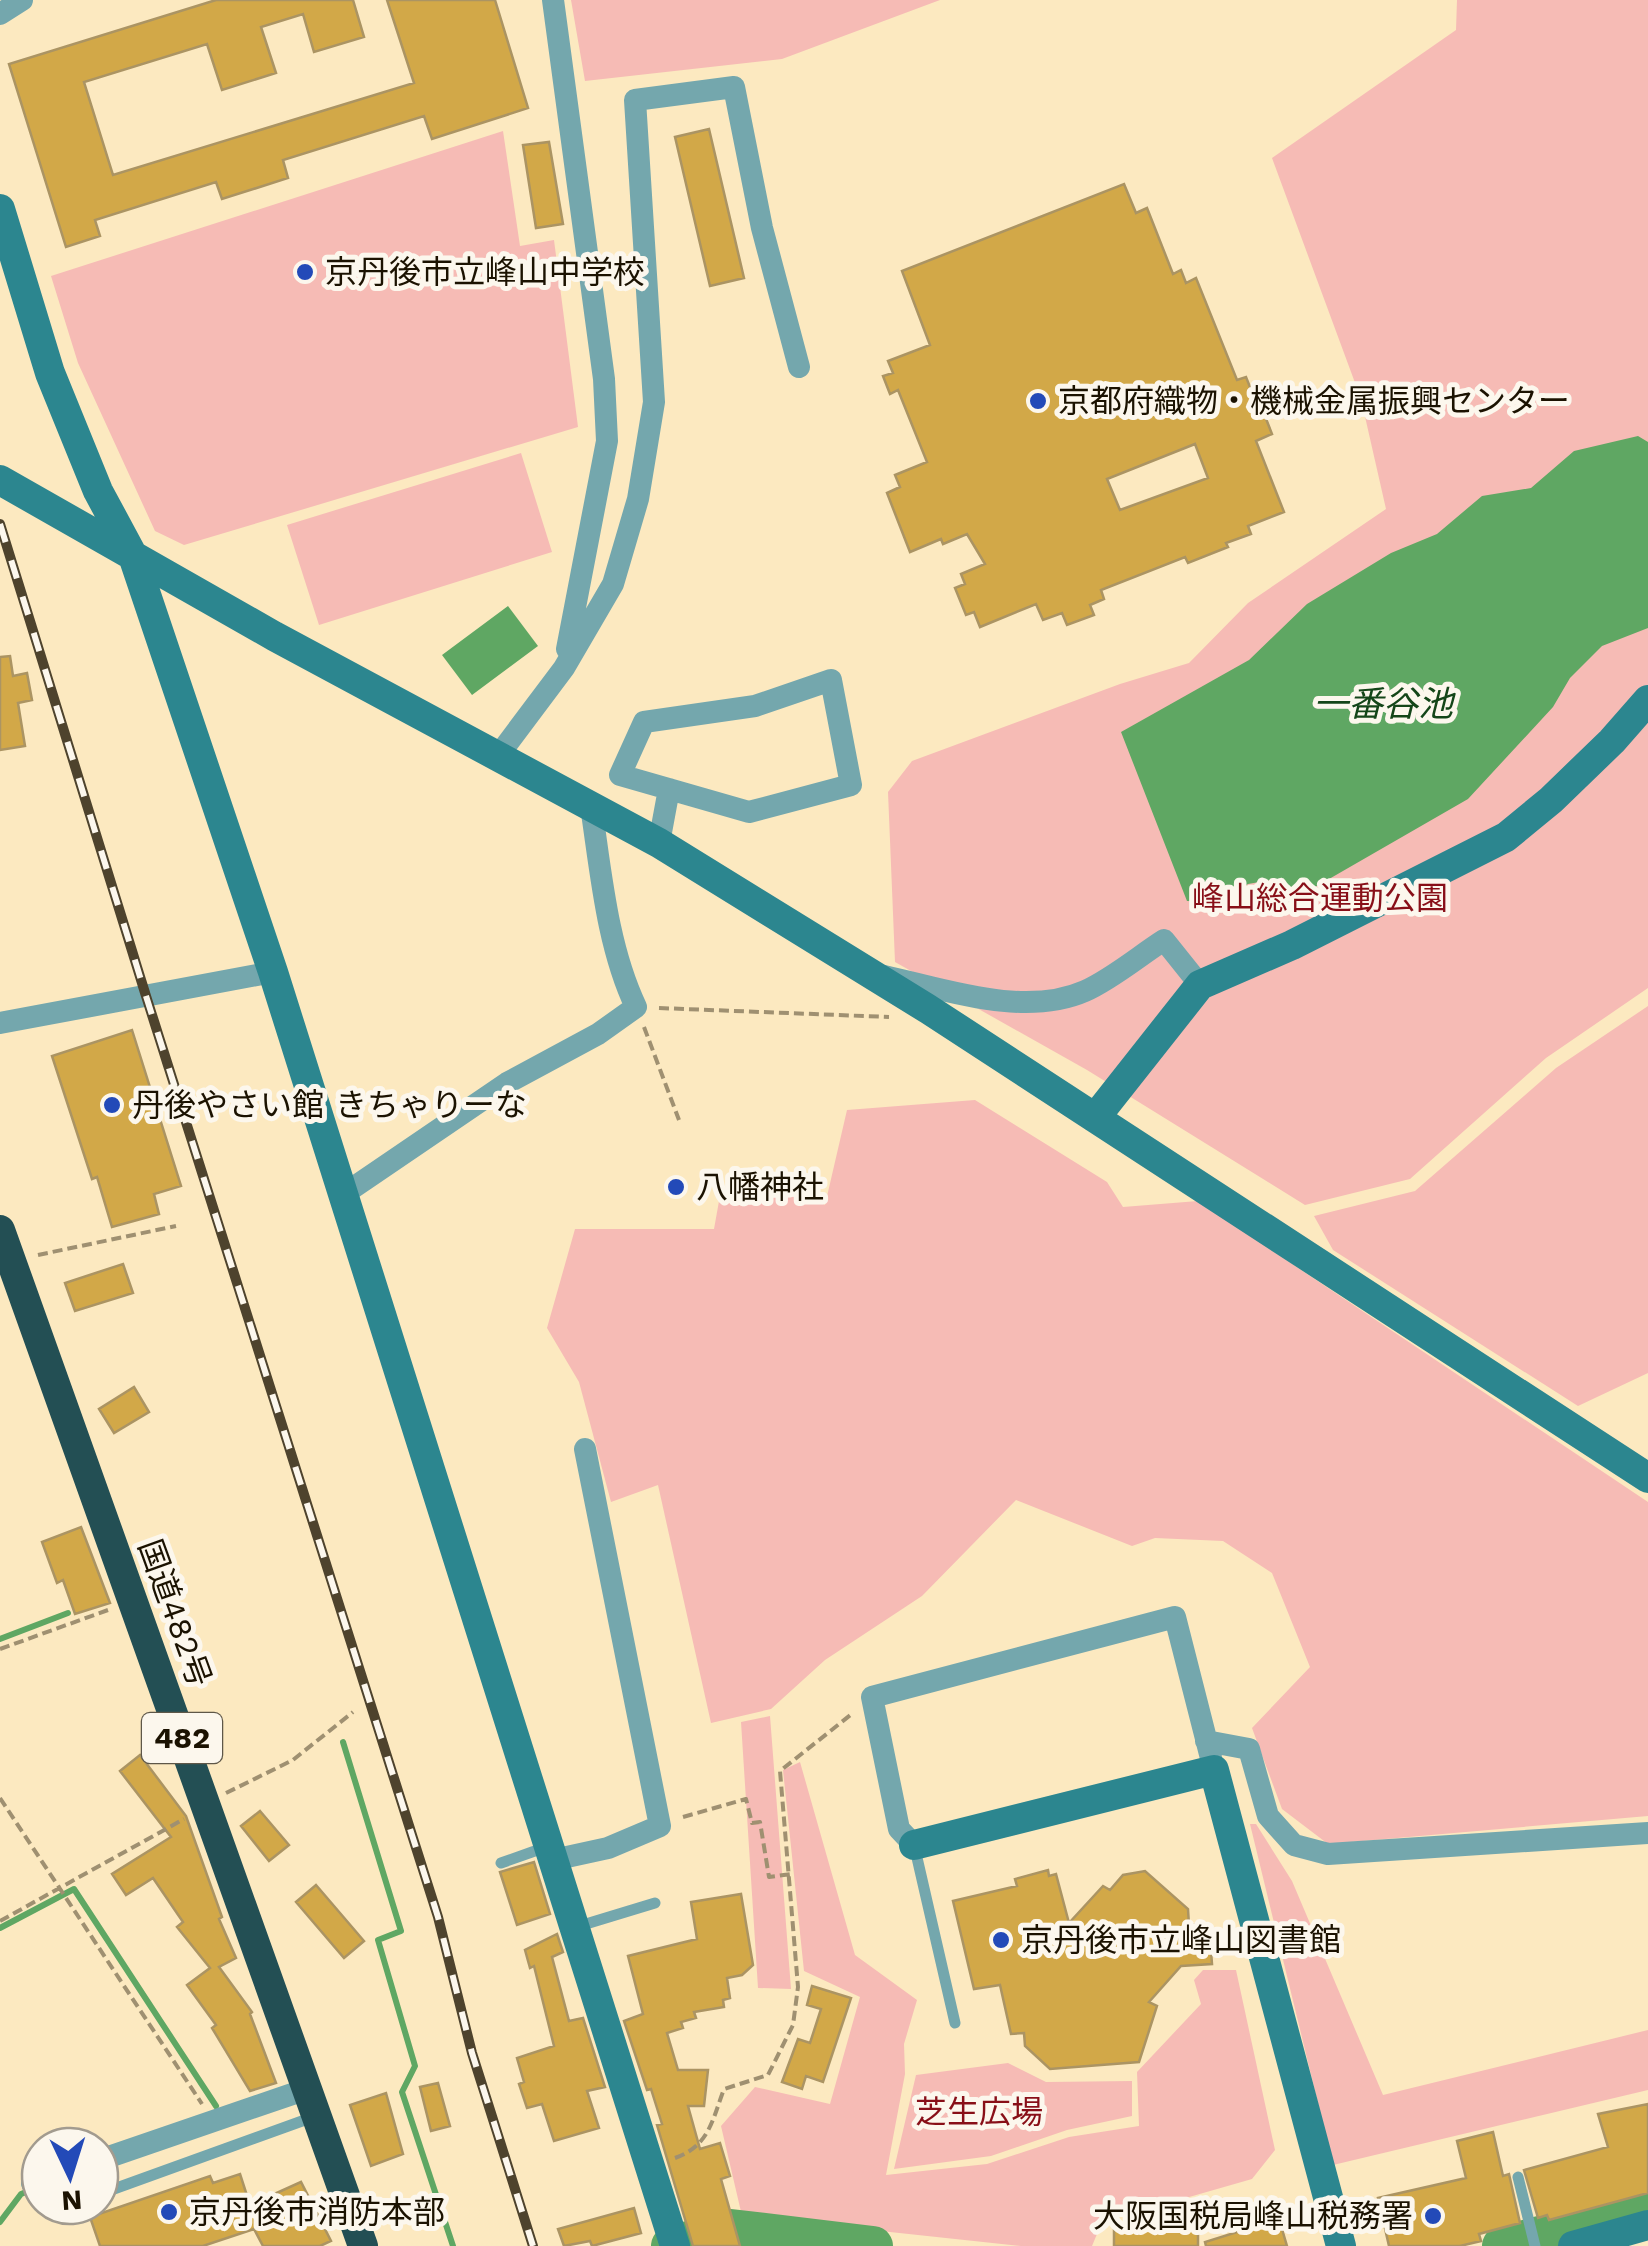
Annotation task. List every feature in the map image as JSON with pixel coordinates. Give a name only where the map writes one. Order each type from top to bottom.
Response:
[{"type":"highway","name":"国道482号","points":[[0,1230],[6,1262],[133,1601],[363,2246]]},
{"type":"street","points":[[0,14],[22,0]]},
{"type":"street","points":[[554,0],[604,379],[607,441],[564,668]]},
{"type":"street","points":[[498,756],[564,668],[614,584],[638,498],[654,402],[635,100],[734,87],[762,228],[798,367]]},
{"type":"street","points":[[0,209],[50,373],[98,491],[133,556],[273,972],[673,2240]]},
{"type":"street","points":[[0,480],[274,636],[659,843],[928,1010],[1648,1478]]},
{"type":"street","points":[[831,680],[850,785],[750,812],[669,789],[620,775],[644,722],[755,706],[831,680]]},
{"type":"street","points":[[1095,1118],[1200,985],[1292,945],[1506,837],[1564,788],[1648,700]]},
{"type":"street","points":[[659,843],[669,789]]},
{"type":"street","points":[[341,1196],[507,1083],[598,1034],[636,1007],[626,985],[606,900],[591,806]]},
{"type":"street","points":[[870,973],[975,996],[1048,1000],[1084,992],[1164,940],[1200,985]]},
{"type":"street","points":[[0,1023],[273,972]]},
{"type":"street","points":[[551,1853],[608,1848],[660,1826],[585,1450]]},
{"type":"street","points":[[1341,2246],[1210,1756],[1175,1617],[872,1697],[899,1830],[914,1844],[1210,1756],[1249,1749],[1268,1816],[1294,1845],[1328,1854],[1648,1833]]},
{"type":"street","points":[[120,2153],[213,2120],[312,2103]]},
{"type":"street","points":[[1573,2246],[1648,2225]]},
{"type":"lane","points":[[914,1844],[955,2023]]},
{"type":"lane","points":[[500,1863],[551,1853]]},
{"type":"lane","points":[[576,1926],[655,1903]]},
{"type":"lane","points":[[120,2185],[312,2103]]},
{"type":"lane","points":[[1518,2177],[1535,2246]]},
{"type":"path","points":[[680,1120],[636,1007],[882,1018],[928,1010]]},
{"type":"path","points":[[6,1262],[176,1226]]},
{"type":"path","points":[[0,1650],[133,1601]]},
{"type":"path","points":[[649,2166],[694,2152],[708,2132],[724,2089],[768,2075],[793,2025],[798,1987],[780,1771],[872,1697]]},
{"type":"path","points":[[0,1921],[61,1890],[234,1787],[294,1760],[353,1712]]},
{"type":"path","points":[[0,1798],[213,2120]]},
{"type":"path","points":[[660,1826],[746,1799],[752,1823],[760,1822],[769,1878],[791,1874]]},
{"type":"green space","points":[[571,0],[940,0],[782,59],[585,81]]},
{"type":"green space","name":"峰山総合運動公園","points":[[1457,0],[1648,0],[1648,988],[1546,1058],[1410,1179],[1305,1205],[1087,1070],[895,962],[888,792],[912,761],[1120,684],[1189,663],[1248,603],[1386,509],[1361,399],[1272,158],[1456,30]]},
{"type":"green space","points":[[503,131],[520,246],[554,240],[578,427],[184,545],[155,531],[78,363],[51,276]]},
{"type":"green space","points":[[521,453],[552,552],[319,625],[287,525]]},
{"type":"green space","points":[[1648,1006],[1648,1373],[1578,1406],[1333,1250],[1314,1216],[1415,1191],[1556,1068]]},
{"type":"green space","points":[[975,1100],[1107,1182],[1123,1207],[1198,1201],[1648,1502],[1648,1816],[1328,1844],[1282,1809],[1252,1728],[1310,1667],[1272,1573],[1223,1541],[1155,1538],[1132,1546],[1016,1500],[922,1596],[825,1660],[771,1709],[711,1723],[658,1485],[611,1502],[579,1382],[547,1328],[575,1229],[714,1229],[721,1190],[794,1183],[825,1205],[847,1110]]},
{"type":"green space","points":[[770,1716],[791,1989],[758,1988],[741,1722]]},
{"type":"green space","points":[[800,1762],[855,1955],[917,2000],[904,2044],[905,2074],[886,2175],[987,2164],[1069,2137],[1139,2126],[1137,2072],[1201,2004],[1194,1980],[1203,1970],[1236,1970],[1275,2150],[1252,2179],[1102,2222],[1092,2246],[1021,2246],[742,2216],[721,2126],[755,2087],[830,2104],[860,1997],[804,1971],[783,1770]]},
{"type":"green space","points":[[1250,1824],[1256,1824],[1292,1881],[1383,2095],[1648,2030],[1648,2090],[1333,2165]]},
{"type":"green space","name":"芝生広場","points":[[1008,2063],[1046,2082],[1132,2081],[1132,2116],[1067,2130],[991,2156],[894,2169],[916,2075]]},
{"type":"water","name":"一番谷池","points":[[1638,436],[1648,442],[1648,628],[1602,646],[1570,678],[1553,707],[1468,799],[1303,894],[1286,896],[1271,880],[1248,884],[1221,902],[1187,901],[1121,732],[1249,660],[1307,604],[1391,553],[1437,534],[1482,496],[1531,488],[1574,451]]},
{"type":"water","points":[[508,606],[538,646],[472,695],[442,655]]},
{"type":"building","points":[[216,0],[353,0],[364,37],[314,52],[303,14],[261,27],[276,73],[222,90],[207,44],[84,82],[113,175],[414,83],[387,0],[495,0],[528,108],[432,139],[424,116],[283,160],[288,178],[222,199],[216,182],[95,220],[100,236],[66,247],[9,64]]},
{"type":"building","points":[[709,129],[744,278],[710,286],[675,137]]},
{"type":"building","points":[[549,142],[563,224],[536,228],[523,145]]},
{"type":"building","points":[[1124,184],[1136,213],[1147,208],[1173,274],[1181,270],[1186,283],[1196,278],[1237,380],[1246,377],[1256,402],[1259,401],[1272,434],[1256,441],[1284,512],[1248,526],[1251,534],[1226,543],[1228,547],[1188,563],[1185,557],[1101,590],[1104,599],[1090,605],[1094,615],[1067,625],[1062,613],[1043,620],[1036,604],[980,627],[974,612],[966,615],[955,588],[965,584],[961,574],[985,564],[967,534],[943,544],[941,539],[910,552],[887,493],[900,487],[895,475],[927,462],[898,390],[890,394],[883,376],[893,373],[888,361],[930,345],[902,271]],"holes":[[[1195,444],[1208,478],[1120,510],[1107,479]]]},
{"type":"building","points":[[10,656],[13,676],[27,673],[32,700],[18,703],[25,746],[0,750],[0,657]]},
{"type":"building","name":"丹後やさい館 きちゃりーな","points":[[132,1030],[181,1186],[154,1194],[159,1214],[112,1227],[52,1056]]},
{"type":"building","points":[[123,1264],[133,1293],[75,1311],[65,1283]]},
{"type":"building","points":[[134,1387],[149,1412],[114,1433],[99,1409]]},
{"type":"building","points":[[81,1527],[110,1603],[75,1614],[63,1580],[57,1583],[42,1542]]},
{"type":"building","points":[[140,1755],[186,1816],[222,1917],[219,1919],[236,1958],[219,1967],[252,2012],[276,2083],[250,2091],[212,2028],[216,2025],[187,1985],[210,1968],[177,1927],[183,1922],[153,1878],[126,1895],[112,1874],[171,1837],[120,1771]]},
{"type":"building","points":[[260,1811],[289,1845],[269,1861],[241,1826]]},
{"type":"building","points":[[534,1862],[550,1914],[517,1925],[500,1872]]},
{"type":"building","points":[[1048,1870],[1049,1876],[1056,1874],[1069,1923],[1103,1886],[1110,1890],[1123,1875],[1145,1871],[1188,1909],[1189,1925],[1209,1924],[1212,1964],[1181,1966],[1149,2002],[1157,2006],[1139,2062],[1050,2069],[1025,2046],[1024,2033],[1011,2034],[1000,1985],[974,1989],[953,1901],[1017,1886],[1015,1879]]},
{"type":"building","points":[[316,1885],[364,1941],[344,1958],[296,1902]]},
{"type":"building","points":[[741,1894],[753,1965],[742,1975],[727,1978],[730,1998],[723,2000],[724,2007],[694,2012],[696,2018],[681,2022],[683,2028],[667,2033],[678,2070],[708,2070],[704,2106],[688,2106],[700,2149],[720,2143],[730,2176],[721,2179],[740,2246],[693,2246],[657,2125],[662,2124],[624,2021],[643,2014],[628,1956],[697,1939],[691,1902]]},
{"type":"building","points":[[557,1934],[563,1952],[552,1957],[569,2021],[583,2018],[605,2087],[587,2091],[599,2128],[554,2141],[542,2104],[527,2108],[519,2084],[524,2082],[517,2058],[554,2046],[534,1966],[530,1968],[525,1950]]},
{"type":"building","points":[[812,1986],[851,1998],[823,2082],[806,2076],[802,2089],[782,2082],[798,2039],[810,2043],[821,2009],[807,2005]]},
{"type":"building","points":[[438,2083],[450,2126],[431,2131],[420,2087]]},
{"type":"building","points":[[386,2093],[403,2154],[371,2166],[350,2105]]},
{"type":"building","points":[[1648,2104],[1648,2193],[1549,2220],[1547,2215],[1538,2218],[1524,2170],[1608,2147],[1598,2114]]},
{"type":"building","points":[[1493,2132],[1503,2176],[1509,2174],[1520,2223],[1479,2234],[1481,2241],[1460,2246],[1389,2246],[1378,2198],[1466,2178],[1457,2141]]},
{"type":"building","points":[[240,2174],[250,2205],[301,2182],[331,2241],[320,2246],[263,2246],[254,2229],[203,2246],[100,2246],[93,2226],[120,2226],[120,2207],[210,2176],[213,2183]]},
{"type":"building","points":[[634,2208],[641,2233],[592,2246],[590,2241],[564,2246],[558,2229]]},
{"type":"building","points":[[1279,2219],[1287,2246],[1206,2246],[1205,2242]]},
{"type":"building","points":[[1170,2224],[1170,2230],[1198,2229],[1198,2246],[1114,2246],[1114,2229],[1150,2230],[1150,2225]]},
{"type":"waterway","points":[[0,1639],[68,1613]]},
{"type":"waterway","points":[[343,1742],[401,1931],[378,1940],[415,2066],[402,2092],[453,2246]]},
{"type":"waterway","points":[[0,1928],[74,1889],[216,2106]]},
{"type":"waterway","points":[[0,2222],[20,2195]]},
{"type":"waterway","points":[[1502,2246],[1648,2207]]},
{"type":"waterway","points":[[671,2246],[731,2229],[873,2246]]},
{"type":"railway","points":[[0,524],[438,1917],[472,2053],[533,2246]]},
{"type":"place","name":"京丹後市立峰山中学校","points":[[305,272]]},
{"type":"place","name":"京都府織物・機械金属振興センター","points":[[1038,401]]},
{"type":"place","name":"丹後やさい館 きちゃりーな","points":[[112,1105]]},
{"type":"place","name":"八幡神社","points":[[676,1187]]},
{"type":"place","name":"京丹後市立峰山図書館","points":[[1001,1940]]},
{"type":"place","name":"京丹後市消防本部","points":[[169,2212]]},
{"type":"place","name":"大阪国税局峰山税務署","points":[[1433,2216]]}]
